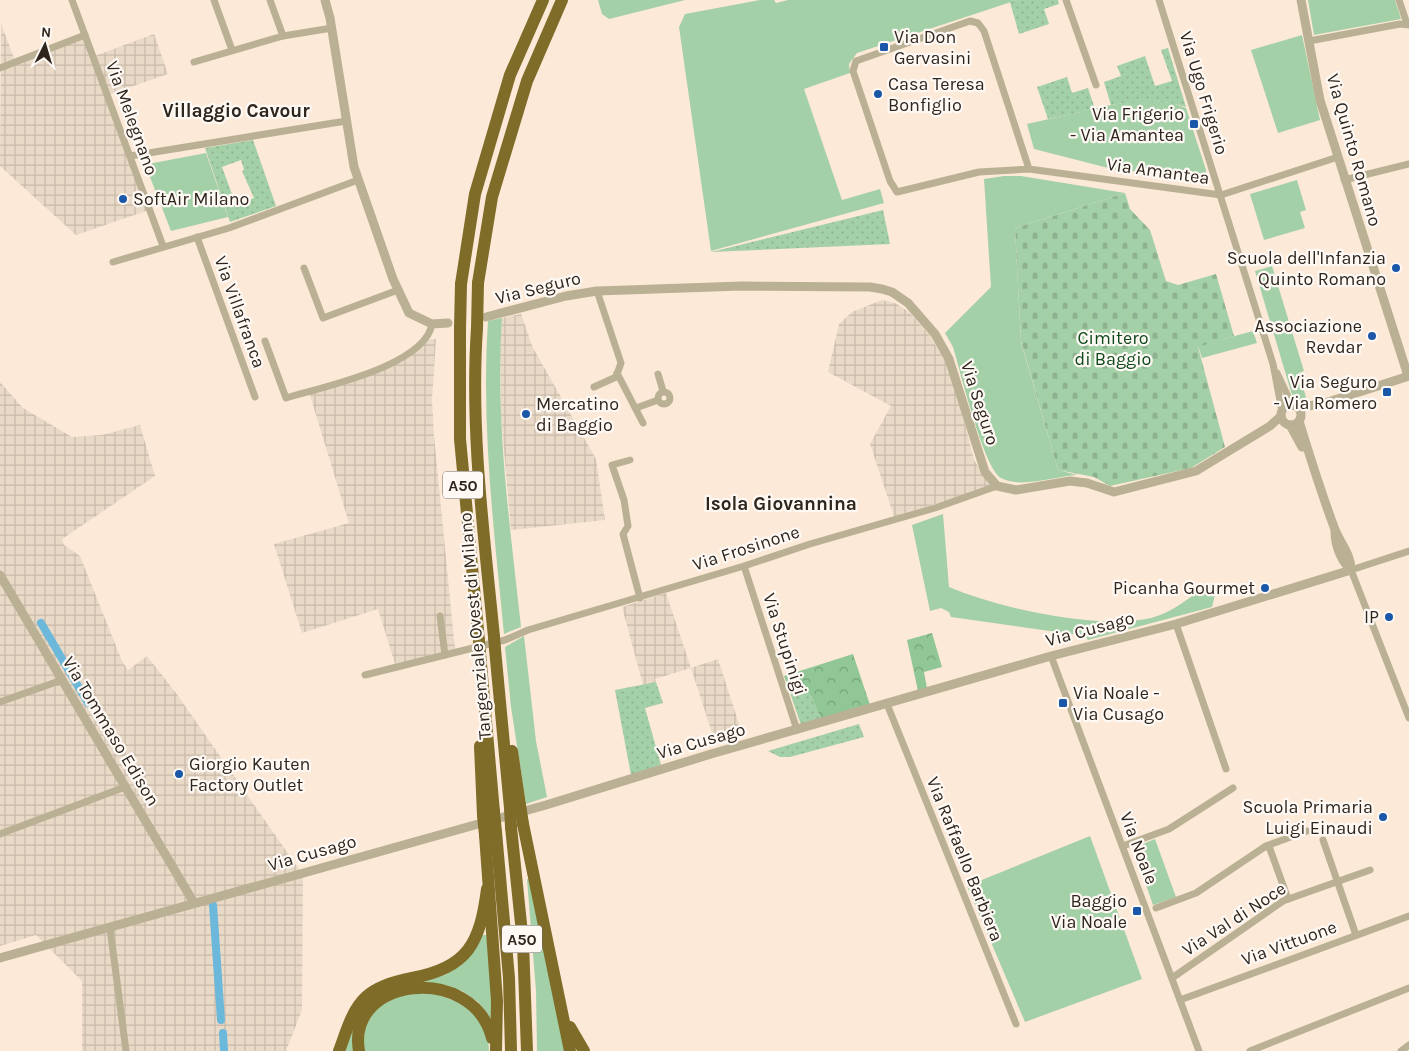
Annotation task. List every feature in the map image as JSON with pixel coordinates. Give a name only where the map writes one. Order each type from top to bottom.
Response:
[{"type":"highway","name":"Tangenziale Ovest di Milano","points":[[511,1051],[510,978],[490,834],[483,704],[476,648],[460,439],[461,284],[475,194],[510,76],[543,0]]},
{"type":"highway","name":"Tangenziale Ovest di Milano","points":[[527,1051],[517,826],[499,701],[498,642],[476,448],[474,379],[478,283],[492,197],[527,81],[562,0]]},
{"type":"highway","points":[[517,826],[563,1006],[570,1051]]},
{"type":"highway","points":[[490,834],[487,889],[496,1001],[495,1051]]},
{"type":"highway","points":[[338,1051],[356,1010],[373,992],[397,982],[441,972],[462,958],[478,932],[487,889]]},
{"type":"highway","points":[[359,1051],[358,1029],[369,1009],[389,995],[420,988],[444,991],[464,998],[485,1018],[495,1051]]},
{"type":"highway","points":[[563,1006],[572,1030],[584,1051]]},
{"type":"street","name":"Via Melegnano","points":[[72,0],[163,246]]},
{"type":"street","points":[[214,0],[236,49]]},
{"type":"street","points":[[325,0],[332,28],[346,121],[358,180],[398,290],[409,313],[432,324],[448,323]]},
{"type":"street","points":[[1066,0],[1096,85]]},
{"type":"street","name":"Via Ugo Frigerio","points":[[1159,0],[1273,364]]},
{"type":"street","name":"Via Quinto Romano","points":[[1301,0],[1320,100],[1344,180],[1409,377]]},
{"type":"street","points":[[1309,41],[1408,24],[1399,0]]},
{"type":"street","points":[[271,1],[283,36]]},
{"type":"street","name":"Via Amantea","points":[[1029,169],[984,31],[978,23],[970,22],[856,62],[853,71],[890,181],[897,192],[979,172],[1029,169],[1221,195],[1338,158]]},
{"type":"street","points":[[194,62],[283,36],[332,28]]},
{"type":"street","points":[[0,68],[85,35]]},
{"type":"street","points":[[130,156],[346,121]]},
{"type":"street","points":[[1344,180],[1409,164]]},
{"type":"street","points":[[113,262],[229,228],[358,180]]},
{"type":"street","name":"Via Villafranca","points":[[197,237],[255,397]]},
{"type":"street","points":[[304,268],[323,318],[398,290]]},
{"type":"street","name":"Via Seguro","points":[[486,317],[566,296],[597,291],[742,286],[870,287],[892,292],[908,303],[929,328],[949,359],[985,472],[997,486]]},
{"type":"street","name":"Via Seguro","points":[[597,291],[621,363],[617,374]]},
{"type":"street","points":[[265,341],[286,398],[398,361],[420,346],[429,336],[432,324]]},
{"type":"street","points":[[1273,364],[1281,413]]},
{"type":"street","points":[[1273,364],[1295,416],[1335,531],[1346,549],[1351,570],[1409,718]]},
{"type":"street","points":[[594,388],[616,377],[617,374],[643,424]]},
{"type":"street","points":[[658,374],[664,392],[669,394],[669,402],[664,404],[658,400]]},
{"type":"street","points":[[997,486],[1016,490],[1078,482],[1114,492],[1193,472],[1270,426],[1328,402],[1409,377]]},
{"type":"street","points":[[658,400],[659,395],[664,392]]},
{"type":"street","points":[[636,408],[658,400]]},
{"type":"street","points":[[1270,426],[1287,405],[1295,416]]},
{"type":"street","points":[[1281,413],[1295,416]]},
{"type":"street","points":[[630,460],[612,465],[624,500],[628,526],[622,534],[640,598]]},
{"type":"street","name":"Via Frosinone","points":[[476,648],[498,642],[528,630],[640,598],[810,544],[935,508],[997,486]]},
{"type":"street","name":"Via Cusago","points":[[0,958],[546,805],[1051,656],[1176,624],[1409,551]]},
{"type":"street","name":"Via Stupinigi","points":[[744,566],[797,730]]},
{"type":"street","name":"Via Tommaso Edison","points":[[0,575],[194,903]]},
{"type":"street","points":[[440,616],[444,655]]},
{"type":"street","points":[[1176,624],[1226,769]]},
{"type":"street","points":[[365,675],[476,648]]},
{"type":"street","name":"Via Noale","points":[[1051,656],[1200,1051]]},
{"type":"street","points":[[0,702],[62,680]]},
{"type":"street","name":"Via Raffaello Barbiera","points":[[887,704],[1016,1024]]},
{"type":"street","points":[[0,834],[125,787]]},
{"type":"street","points":[[1123,846],[1169,829],[1233,788]]},
{"type":"street","points":[[1156,908],[1196,892],[1266,846],[1307,831]]},
{"type":"street","points":[[1323,840],[1356,935]]},
{"type":"street","points":[[1266,846],[1270,849],[1288,899]]},
{"type":"street","name":"Via Val di Noce","points":[[1172,978],[1288,899],[1370,870]]},
{"type":"street","name":"Via Vittuone","points":[[1180,1000],[1409,916]]},
{"type":"street","points":[[110,928],[126,1051]]},
{"type":"street","points":[[1250,1051],[1409,988]]},
{"type":"street","points":[[1401,1051],[1409,1045]]},
{"type":"shaded area","points":[[1,24],[16,63],[85,38],[92,57],[154,34],[168,74],[110,94],[149,210],[76,235],[0,166]]},
{"type":"shaded area","points":[[882,300],[895,303],[909,312],[930,336],[947,364],[955,384],[974,460],[990,485],[984,490],[894,516],[870,444],[891,406],[828,372],[839,324],[852,312]]},
{"type":"shaded area","points":[[521,314],[533,348],[596,459],[605,520],[511,530],[501,416],[500,351],[502,318]]},
{"type":"shaded area","points":[[429,339],[436,339],[432,400],[434,436],[455,650],[395,664],[378,609],[302,633],[274,544],[349,523],[309,392],[402,362]]},
{"type":"shaded area","points":[[0,382],[23,408],[72,437],[102,435],[140,425],[155,476],[62,539],[64,545],[80,556],[122,661],[128,670],[147,656],[176,693],[303,875],[302,1010],[286,1051],[82,1051],[82,981],[36,935],[0,946]]},
{"type":"shaded area","points":[[666,593],[691,668],[655,679],[656,682],[643,685],[622,607]]},
{"type":"shaded area","points":[[718,659],[740,727],[713,736],[691,668]]},
{"type":"green space","points":[[598,0],[685,0],[609,19],[602,14]]},
{"type":"green space","points":[[760,0],[774,0],[776,3],[788,0],[1017,0],[857,53],[849,64],[850,73],[804,89],[842,200],[880,189],[884,203],[711,251],[679,27],[685,14]]},
{"type":"green space","points":[[1017,0],[1058,0],[1059,4],[1044,9],[1049,24],[1019,34],[1010,2]]},
{"type":"green space","points":[[1308,0],[1395,0],[1401,19],[1314,35]]},
{"type":"green space","points":[[1302,35],[1320,120],[1278,133],[1251,50]]},
{"type":"green space","points":[[1168,48],[1186,107],[1177,104],[1149,102],[1111,105],[1104,82],[1121,76],[1117,66],[1145,56],[1155,86],[1172,81],[1161,50]]},
{"type":"green space","points":[[1067,77],[1072,93],[1088,88],[1095,109],[1048,119],[1037,87]]},
{"type":"green space","points":[[1143,100],[1172,103],[1186,108],[1206,170],[1206,182],[1159,172],[1120,171],[1034,149],[1027,124],[1111,105]]},
{"type":"green space","points":[[253,140],[276,206],[230,222],[205,148]],"holes":[[[241,160],[244,170],[242,171],[254,198],[236,205],[222,167]]]},
{"type":"green space","points":[[206,153],[228,217],[171,231],[148,172],[148,164]]},
{"type":"green space","points":[[1021,176],[1125,193],[1015,228],[1021,342],[1058,470],[1077,475],[1019,482],[1001,478],[994,471],[980,439],[953,347],[945,333],[991,287],[984,179]]},
{"type":"green space","points":[[1297,180],[1306,210],[1300,212],[1305,228],[1264,240],[1250,194]]},
{"type":"green space","name":"Cimitero di Baggio","points":[[1125,193],[1130,209],[1150,230],[1166,281],[1178,285],[1216,274],[1234,336],[1198,347],[1225,447],[1191,468],[1110,486],[1094,477],[1058,470],[1021,341],[1015,228]]},
{"type":"green space","points":[[883,210],[890,244],[711,252]]},
{"type":"green space","points":[[1272,266],[1304,371],[1299,373],[1307,401],[1297,399],[1292,395],[1255,271]]},
{"type":"green space","points":[[502,318],[500,395],[502,434],[508,512],[521,627],[504,634],[487,439],[486,400],[488,321]]},
{"type":"green space","points":[[1253,331],[1257,343],[1202,358],[1198,346]]},
{"type":"green space","points":[[943,514],[949,587],[970,595],[1048,615],[1104,621],[1129,621],[1159,616],[1182,604],[1209,583],[1215,595],[1212,607],[1088,640],[1085,636],[951,617],[949,612],[941,608],[930,611],[912,525]]},
{"type":"green space","points":[[932,633],[942,667],[924,672],[927,688],[918,691],[907,640]]},
{"type":"green space","points":[[524,636],[536,741],[547,797],[526,804],[511,707],[505,647]]},
{"type":"green space","points":[[853,654],[870,705],[821,720],[812,697],[794,683],[787,684],[784,676]]},
{"type":"green space","points":[[656,682],[663,703],[645,708],[661,765],[631,775],[615,690]]},
{"type":"green space","points":[[794,683],[809,692],[815,702],[821,720],[801,725],[787,684]]},
{"type":"green space","points":[[859,724],[864,737],[790,757],[780,757],[768,751]]},
{"type":"green space","points":[[1090,836],[1142,979],[1025,1022],[967,886]]},
{"type":"green space","points":[[1155,839],[1176,897],[1153,905],[1133,848]]},
{"type":"green space","points":[[527,879],[531,879],[565,1051],[537,1051],[536,991]]},
{"type":"green space","points":[[482,935],[487,935],[493,1021],[478,1002],[462,991],[441,985],[407,985],[445,975],[466,958]]},
{"type":"green space","points":[[407,985],[355,1028],[354,1051],[342,1051],[353,1023],[377,993]]},
{"type":"green space","points":[[432,992],[470,1007],[488,1035],[489,1051],[362,1051],[363,1031],[366,1020],[378,1006],[394,998]]},
{"type":"waterway","points":[[41,623],[88,703]]},
{"type":"waterway","points":[[213,905],[221,1020]]},
{"type":"waterway","points":[[223,1033],[224,1051]]},
{"type":"place","name":"Via Don Gervasini","points":[[884,47]]},
{"type":"place","name":"Casa Teresa Bonfiglio","points":[[878,94]]},
{"type":"place","name":"Via Frigerio - Via Amantea","points":[[1194,124]]},
{"type":"place","name":"SoftAir Milano","points":[[123,199]]},
{"type":"place","name":"Scuola dell'Infanzia Quinto Romano","points":[[1396,268]]},
{"type":"place","name":"Associazione Revdar","points":[[1372,336]]},
{"type":"place","name":"Via Seguro - Via Romero","points":[[1387,392]]},
{"type":"place","name":"Mercatino di Baggio","points":[[526,414]]},
{"type":"place","name":"Picanha Gourmet","points":[[1265,588]]},
{"type":"place","name":"IP","points":[[1389,617]]},
{"type":"place","name":"Via Noale - Via Cusago","points":[[1063,703]]},
{"type":"place","name":"Giorgio Kauten Factory Outlet","points":[[179,774]]},
{"type":"place","name":"Scuola Primaria Luigi Einaudi","points":[[1383,817]]},
{"type":"place","name":"Baggio Via Noale","points":[[1137,911]]},
{"type":"district","name":"Villaggio Cavour","points":[[236,111]]},
{"type":"district","name":"Isola Giovannina","points":[[781,504]]}]
